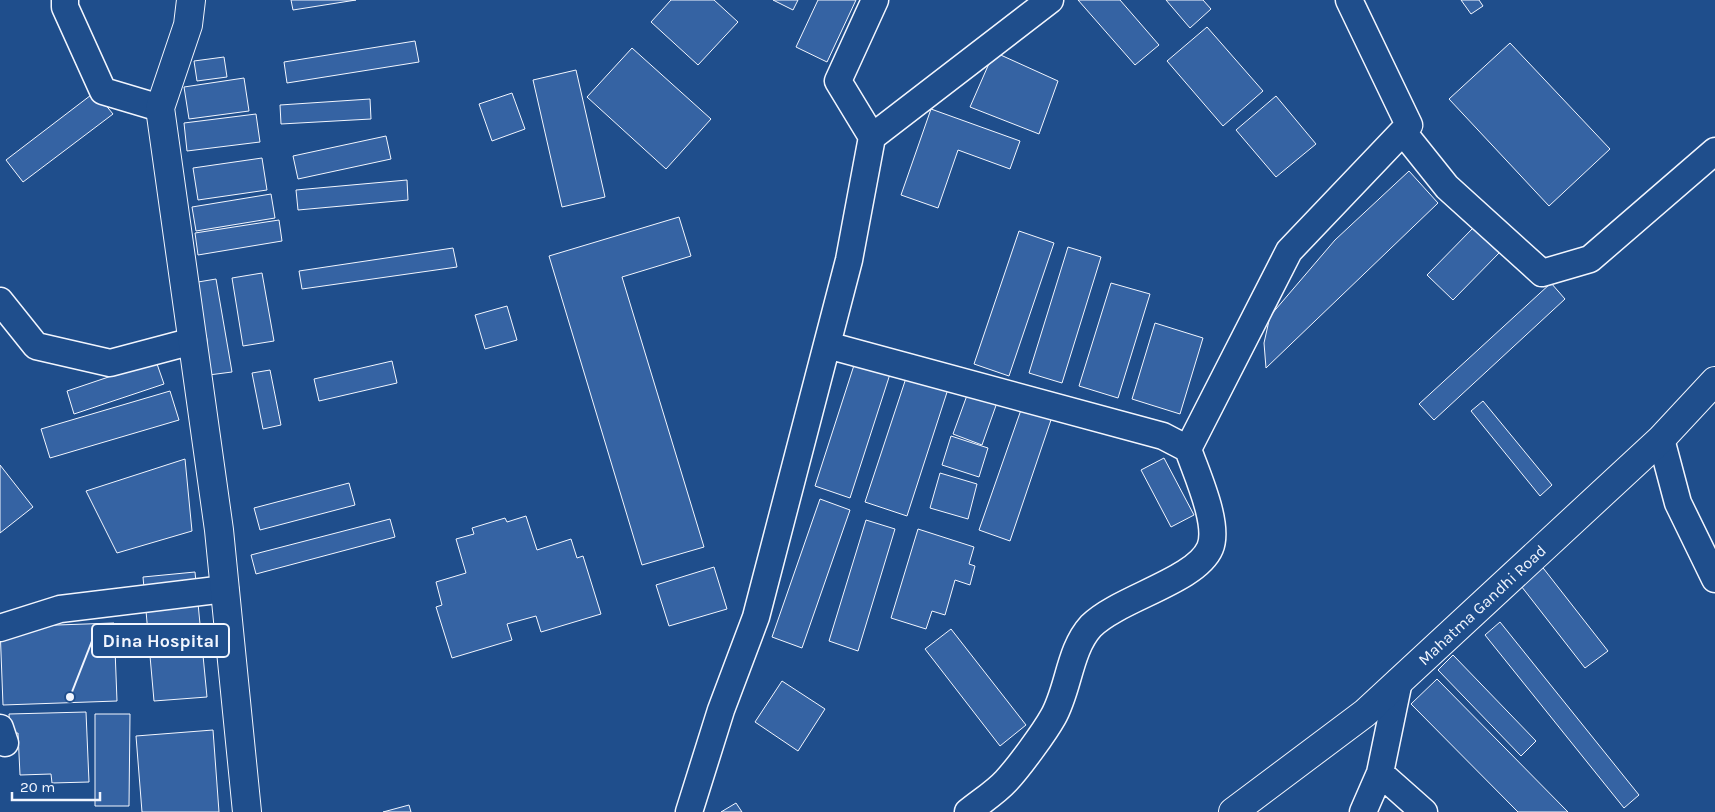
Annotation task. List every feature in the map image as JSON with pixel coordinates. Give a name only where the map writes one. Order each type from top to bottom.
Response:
[{"type":"street","points":[[65,0],[65,8],[103,91],[160,108]]},
{"type":"street","points":[[191,0],[188,25],[160,108],[225,589],[247,812]]},
{"type":"street","points":[[872,137],[838,81],[875,0]]},
{"type":"street","points":[[688,812],[721,710],[756,617],[849,260],[872,137],[1050,0]]},
{"type":"street","points":[[968,812],[1005,781],[1054,717],[1081,641],[1089,628],[1102,616],[1183,573],[1204,558],[1213,537],[1211,521],[1188,449],[1289,251],[1409,125],[1349,0]]},
{"type":"street","points":[[1403,132],[1446,187],[1542,273],[1590,259],[1715,151]]},
{"type":"street","points":[[0,301],[36,346],[110,362],[193,341]]},
{"type":"street","points":[[827,345],[1163,436],[1188,449]]},
{"type":"street","name":"Mahatma Gandhi Road","points":[[1233,812],[1365,713],[1661,439],[1715,381]]},
{"type":"street","points":[[1661,439],[1678,503],[1715,579]]},
{"type":"street","points":[[0,628],[60,609],[225,589]]},
{"type":"street","points":[[1363,812],[1380,773],[1399,681]]},
{"type":"street","points":[[1380,773],[1424,812]]},
{"type":"building","points":[[291,0],[356,0],[293,10]]},
{"type":"building","points":[[671,0],[714,0],[738,22],[698,65],[651,22]]},
{"type":"building","points":[[773,0],[798,0],[793,10]]},
{"type":"building","points":[[818,0],[856,0],[827,62],[796,47]]},
{"type":"building","points":[[1078,0],[1120,0],[1159,45],[1135,65]]},
{"type":"building","points":[[1166,0],[1203,0],[1211,9],[1190,28]]},
{"type":"building","points":[[1461,0],[1479,0],[1483,6],[1471,14]]},
{"type":"building","points":[[1207,27],[1263,91],[1223,126],[1167,61]]},
{"type":"building","points":[[415,41],[419,62],[287,83],[284,62]]},
{"type":"building","points":[[1510,43],[1610,149],[1549,206],[1449,99]]},
{"type":"building","points":[[632,48],[711,119],[666,169],[587,97]]},
{"type":"building","points":[[994,52],[1058,81],[1039,134],[970,107]]},
{"type":"building","points":[[224,57],[227,77],[197,81],[194,61]]},
{"type":"building","points":[[576,70],[605,197],[562,207],[533,80]]},
{"type":"building","points":[[244,78],[249,111],[189,119],[184,87]]},
{"type":"building","points":[[95,92],[113,114],[23,182],[6,160]]},
{"type":"building","points":[[512,93],[525,129],[492,141],[479,104]]},
{"type":"building","points":[[1276,96],[1316,144],[1276,177],[1236,130]]},
{"type":"building","points":[[370,99],[371,119],[281,124],[280,105]]},
{"type":"building","points":[[931,109],[1020,141],[1010,169],[958,150],[938,208],[901,195]]},
{"type":"building","points":[[256,114],[260,142],[187,151],[184,123]]},
{"type":"building","points":[[386,136],[391,159],[298,179],[293,156]]},
{"type":"building","points":[[262,158],[267,190],[198,200],[193,168]]},
{"type":"building","points":[[1409,171],[1438,203],[1266,368],[1264,343],[1270,316],[1335,240]]},
{"type":"building","points":[[407,180],[408,200],[298,210],[296,190]]},
{"type":"building","points":[[271,194],[275,218],[196,231],[192,207]]},
{"type":"building","points":[[679,217],[691,256],[622,277],[704,547],[642,565],[549,256]]},
{"type":"building","points":[[279,220],[282,241],[198,255],[195,233]]},
{"type":"building","points":[[1473,228],[1499,253],[1453,300],[1427,275]]},
{"type":"building","points":[[1019,231],[1054,243],[1009,376],[974,364]]},
{"type":"building","points":[[1068,247],[1101,257],[1062,383],[1029,373]]},
{"type":"building","points":[[453,248],[457,267],[302,289],[299,271]]},
{"type":"building","points":[[262,273],[274,341],[243,346],[232,278]]},
{"type":"building","points":[[216,279],[232,372],[201,376],[186,284]]},
{"type":"building","points":[[1111,283],[1150,294],[1118,398],[1079,386]]},
{"type":"building","points":[[1551,283],[1565,299],[1434,420],[1419,404]]},
{"type":"building","points":[[507,306],[517,340],[485,349],[475,315]]},
{"type":"building","points":[[1155,323],[1203,338],[1180,414],[1132,399]]},
{"type":"building","points":[[856,359],[891,371],[850,498],[815,486]]},
{"type":"building","points":[[156,361],[164,384],[74,414],[67,391]]},
{"type":"building","points":[[392,361],[397,383],[319,401],[314,379]]},
{"type":"building","points":[[270,370],[281,425],[263,429],[252,373]]},
{"type":"building","points":[[908,372],[949,386],[907,516],[865,502]]},
{"type":"building","points":[[970,387],[999,397],[982,445],[953,434]]},
{"type":"building","points":[[170,391],[179,420],[50,458],[41,429]]},
{"type":"building","points":[[1483,401],[1552,485],[1540,496],[1471,411]]},
{"type":"building","points":[[1022,407],[1052,417],[1010,541],[979,530]]},
{"type":"building","points":[[951,436],[988,448],[979,477],[942,465]]},
{"type":"building","points":[[1164,458],[1194,515],[1171,527],[1141,470]]},
{"type":"building","points":[[185,459],[192,531],[117,553],[86,491]]},
{"type":"building","points":[[0,465],[33,507],[0,533]]},
{"type":"building","points":[[940,473],[977,484],[968,519],[930,508]]},
{"type":"building","points":[[349,483],[355,505],[260,530],[254,508]]},
{"type":"building","points":[[820,499],[850,510],[802,648],[772,637]]},
{"type":"building","points":[[526,516],[537,550],[571,539],[577,558],[583,556],[601,614],[541,632],[536,616],[507,624],[512,640],[452,658],[436,607],[442,605],[436,582],[466,573],[456,539],[474,534],[472,528],[505,518],[507,522]]},
{"type":"building","points":[[390,519],[395,537],[256,574],[251,555]]},
{"type":"building","points":[[866,520],[895,529],[858,651],[829,641]]},
{"type":"building","points":[[918,529],[974,547],[969,564],[975,566],[970,585],[955,580],[945,615],[932,611],[926,629],[891,618]]},
{"type":"building","points":[[1540,564],[1608,651],[1585,668],[1518,582]]},
{"type":"building","points":[[714,567],[727,609],[669,626],[656,585]]},
{"type":"building","points":[[195,572],[207,697],[154,701],[143,577]]},
{"type":"building","points":[[1500,622],[1639,795],[1624,808],[1485,635]]},
{"type":"building","points":[[114,623],[117,701],[3,705],[0,627]]},
{"type":"building","points":[[951,629],[1026,725],[1000,746],[925,649]]},
{"type":"building","points":[[1453,655],[1536,741],[1521,756],[1438,670]]},
{"type":"building","points":[[1437,679],[1568,812],[1518,812],[1411,704]]},
{"type":"building","points":[[782,681],[825,709],[798,751],[755,722]]},
{"type":"building","points":[[86,712],[89,782],[52,783],[51,774],[20,775],[18,733],[10,734],[9,714]]},
{"type":"building","points":[[95,714],[130,714],[129,806],[95,806]]},
{"type":"building","points":[[213,730],[219,812],[142,812],[136,736]]},
{"type":"building","points":[[736,803],[742,812],[721,812]]},
{"type":"building","points":[[409,805],[411,812],[383,812]]},
{"type":"place","name":"Dina Hospital","points":[[70,697]]}]
